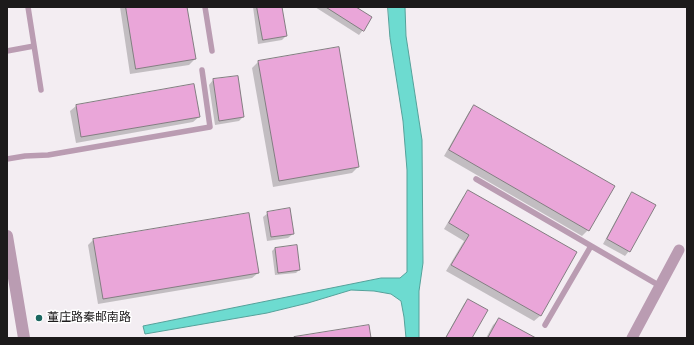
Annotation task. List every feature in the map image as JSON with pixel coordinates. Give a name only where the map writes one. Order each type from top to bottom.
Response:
[{"type":"street","points":[[7,236],[24,338]]},
{"type":"street","points":[[632,338],[679,250]]},
{"type":"lane","points":[[28,7],[41,90]]},
{"type":"lane","points":[[205,7],[212,51]]},
{"type":"lane","points":[[7,51],[34,46]]},
{"type":"lane","points":[[7,159],[25,156],[48,156],[210,127],[202,70]]},
{"type":"lane","points":[[476,179],[660,286]]},
{"type":"lane","points":[[545,325],[591,246]]},
{"type":"shaded area","points":[[388,7],[405,7],[406,36],[422,140],[423,263],[419,291],[419,338],[406,338],[401,301],[391,294],[374,291],[351,290],[267,313],[145,334],[143,326],[381,278],[400,278],[407,272],[407,170],[403,121],[390,38]]},
{"type":"building","points":[[126,7],[187,7],[196,59],[136,69]]},
{"type":"building","points":[[257,7],[282,7],[287,36],[263,40]]},
{"type":"building","points":[[326,7],[356,7],[372,17],[364,31]]},
{"type":"building","points":[[339,47],[359,167],[279,181],[258,61]]},
{"type":"building","points":[[238,76],[244,117],[219,121],[213,79]]},
{"type":"building","points":[[194,84],[200,117],[81,137],[76,105]]},
{"type":"building","points":[[474,105],[615,186],[589,231],[449,150]]},
{"type":"building","points":[[468,190],[577,252],[541,316],[451,265],[469,235],[449,223]]},
{"type":"building","points":[[632,192],[656,205],[630,252],[607,239]]},
{"type":"building","points":[[290,208],[294,234],[271,237],[267,212]]},
{"type":"building","points":[[249,213],[259,273],[103,299],[93,239]]},
{"type":"building","points":[[297,245],[300,270],[278,273],[275,248]]},
{"type":"building","points":[[468,299],[488,310],[472,338],[446,338]]},
{"type":"building","points":[[499,318],[536,338],[488,338]]},
{"type":"building","points":[[369,325],[371,338],[294,338],[294,337]]},
{"type":"place","name":"董庄路秦邮南路","points":[[39,318]]}]
